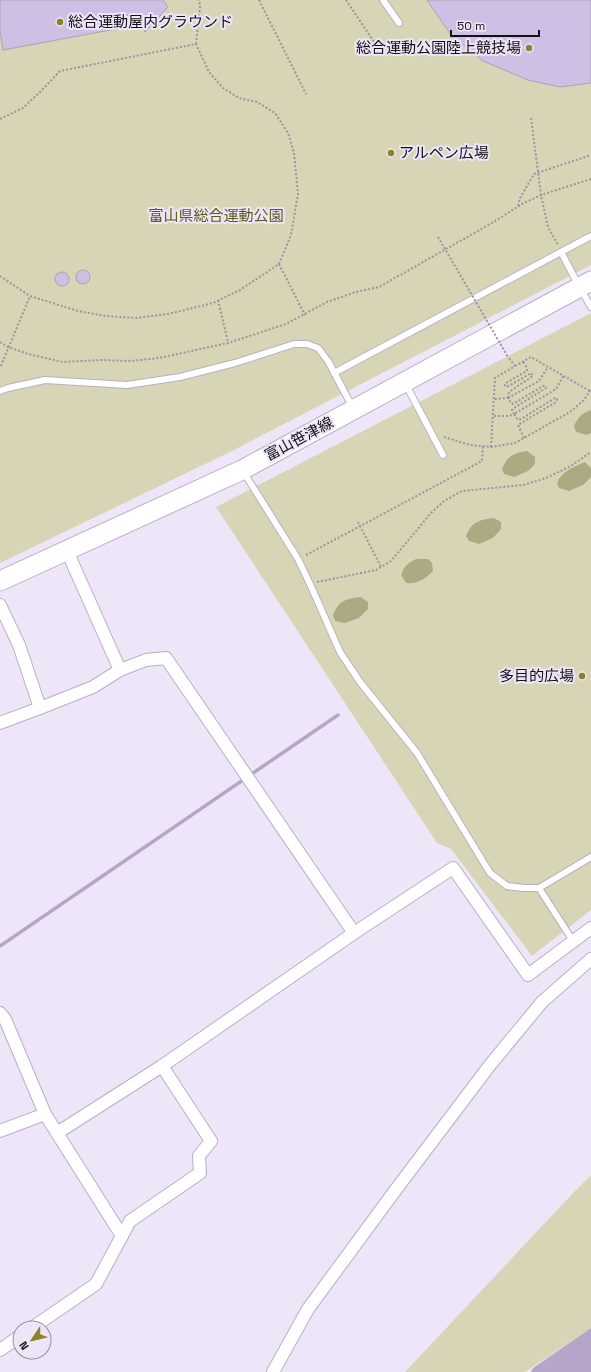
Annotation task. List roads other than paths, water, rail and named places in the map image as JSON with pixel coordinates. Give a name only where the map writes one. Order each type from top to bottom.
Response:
[{"type":"main road","name":"富山笹津線","points":[[0,581],[242,470],[585,285]]},
{"type":"street","points":[[67,551],[120,670]]},
{"type":"street","points":[[0,605],[19,645],[40,708]]},
{"type":"street","points":[[0,723],[93,687],[120,670],[146,660],[166,658],[354,934]]},
{"type":"street","points":[[57,1133],[162,1066],[354,934],[454,868],[528,976],[591,928]]},
{"type":"street","points":[[273,1372],[308,1309],[490,1065],[542,1002],[591,959]]},
{"type":"street","points":[[2,1018],[45,1114],[122,1236]]},
{"type":"street","points":[[44,1320],[96,1284],[130,1221],[200,1173],[199,1156],[211,1141],[162,1066]]},
{"type":"street","points":[[0,1131],[45,1114]]},
{"type":"street","points":[[0,1350],[12,1342]]},
{"type":"lane","points":[[383,0],[399,23]]},
{"type":"lane","points":[[334,373],[591,236]]},
{"type":"lane","points":[[561,252],[585,285],[591,307]]},
{"type":"lane","points":[[0,391],[45,380],[127,385],[180,377],[235,363],[294,344],[307,344],[318,348],[328,361],[353,410]]},
{"type":"lane","points":[[404,382],[443,455]]},
{"type":"lane","points":[[242,470],[298,559],[340,652],[360,682],[417,753],[490,873],[507,886],[539,888],[591,857]]},
{"type":"lane","points":[[539,888],[573,942]]},
{"type":"waterway","points":[[0,946],[338,715]]},
{"type":"place","name":"総合運動屋内グラウンド","points":[[60,22]]},
{"type":"place","name":"総合運動公園陸上競技場","points":[[529,48]]},
{"type":"place","name":"アルペン広場","points":[[391,153]]},
{"type":"place","name":"多目的広場","points":[[582,676]]},
{"type":"park label","name":"富山県総合運動公園","points":[[216,216]]}]
